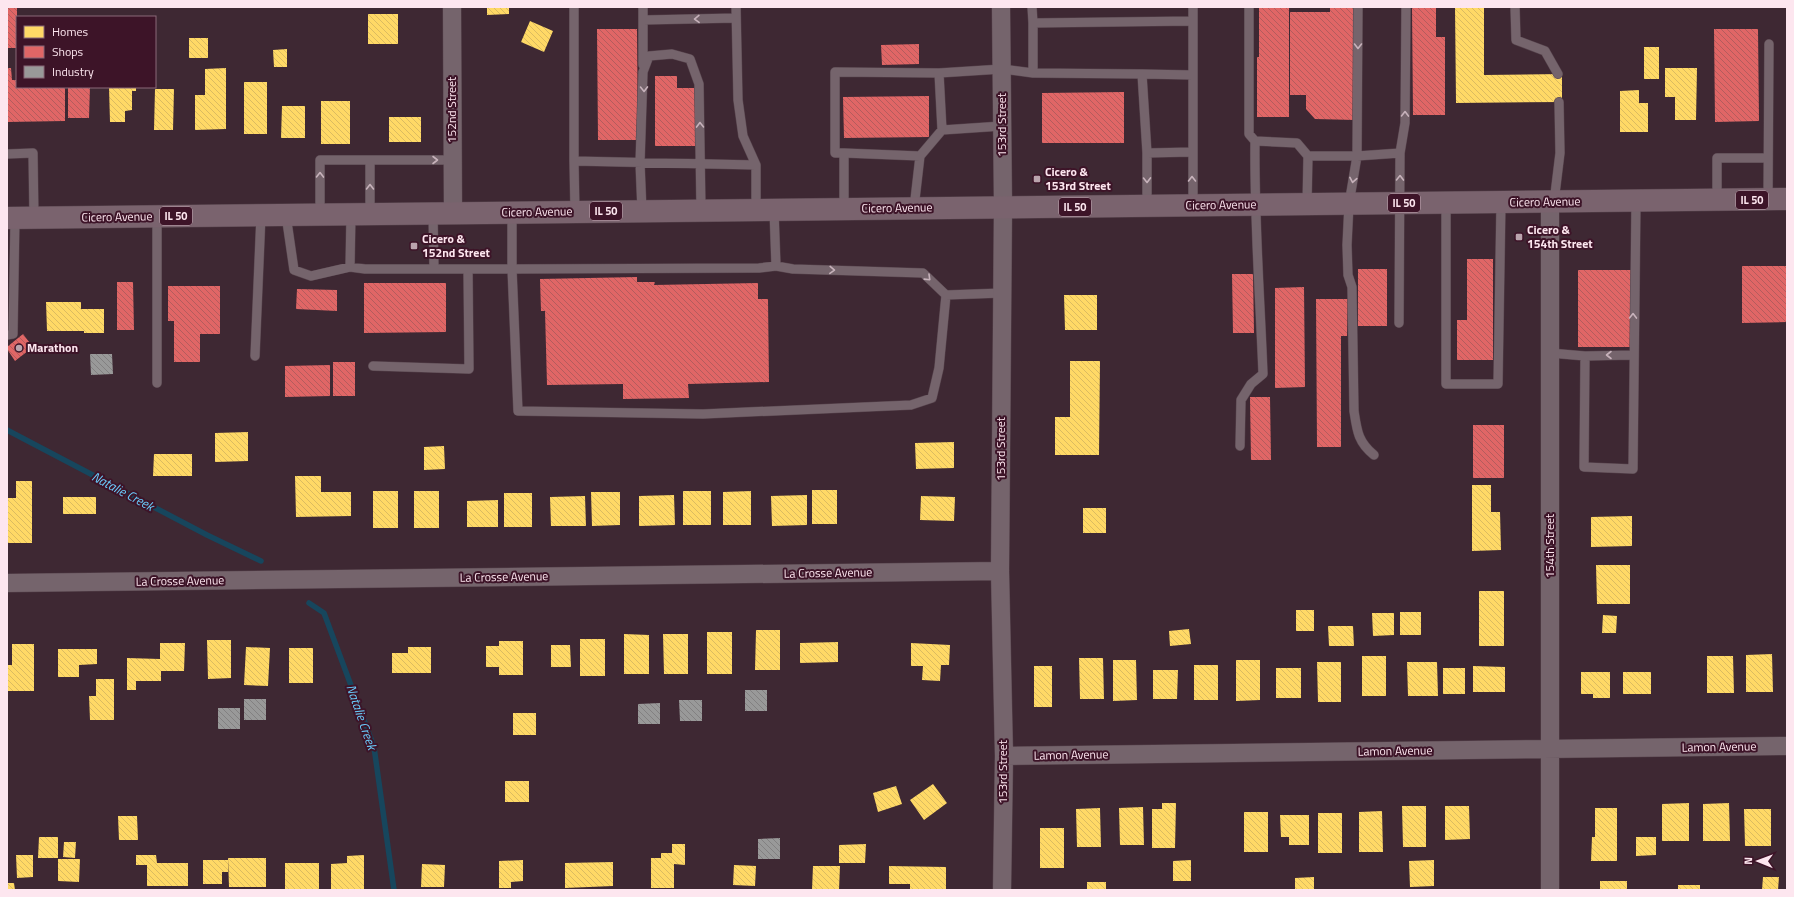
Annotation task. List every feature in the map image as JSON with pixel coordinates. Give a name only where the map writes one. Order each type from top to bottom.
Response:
[{"type":"main road","name":"Cicero Avenue","points":[[19,218],[1778,199]]},
{"type":"street","name":"152nd Street","points":[[443,213],[453,160],[452,7]]},
{"type":"street","name":"153rd Street","points":[[1001,7],[1003,207],[1000,571],[1004,756],[1002,890]]},
{"type":"street","name":"154th Street","points":[[1550,890],[1550,353],[1552,202]]},
{"type":"street","name":"La Crosse Avenue","points":[[7,583],[1000,571]]},
{"type":"street","name":"Lamon Avenue","points":[[1004,756],[1787,746]]},
{"type":"lane","points":[[574,7],[575,212]]},
{"type":"lane","points":[[642,211],[640,163],[644,72],[643,7]]},
{"type":"lane","points":[[736,7],[738,100],[744,136],[756,165],[776,266]]},
{"type":"lane","points":[[1032,7],[1033,73]]},
{"type":"lane","points":[[1193,7],[1193,205]]},
{"type":"lane","points":[[1240,446],[1241,400],[1251,384],[1263,374],[1258,250],[1254,205],[1255,141],[1249,134],[1249,7]]},
{"type":"lane","points":[[1358,7],[1357,156],[1349,204],[1347,245],[1348,275],[1352,287],[1353,300],[1354,411],[1356,428],[1364,447],[1374,455]]},
{"type":"lane","points":[[1399,323],[1400,153],[1405,123],[1406,7]]},
{"type":"lane","points":[[1515,7],[1516,40],[1545,50],[1558,74]]},
{"type":"lane","points":[[643,20],[736,18]]},
{"type":"lane","points":[[1032,23],[1193,21]]},
{"type":"lane","points":[[1769,44],[1768,158],[1778,199]]},
{"type":"lane","points":[[644,72],[649,56],[672,54],[690,59],[699,84],[701,210]]},
{"type":"lane","points":[[920,156],[835,153],[835,72],[939,73],[1002,69],[1033,73],[1193,75]]},
{"type":"lane","points":[[914,208],[920,156],[942,130],[939,73]]},
{"type":"lane","points":[[1142,74],[1147,153],[1147,206]]},
{"type":"lane","points":[[1552,202],[1560,153],[1559,102]]},
{"type":"lane","points":[[942,130],[1002,126]]},
{"type":"lane","points":[[1255,141],[1296,143],[1308,156],[1307,204]]},
{"type":"lane","points":[[1147,153],[1192,152]]},
{"type":"lane","points":[[7,154],[33,153],[19,218],[11,266],[13,334],[7,335]]},
{"type":"lane","points":[[844,153],[844,209]]},
{"type":"lane","points":[[1308,156],[1357,156],[1400,153]]},
{"type":"lane","points":[[1717,200],[1717,158],[1768,158]]},
{"type":"lane","points":[[320,214],[320,160],[453,160]]},
{"type":"lane","points":[[350,267],[370,160]]},
{"type":"lane","points":[[574,161],[756,165]]},
{"type":"lane","points":[[1585,356],[1584,467],[1632,468],[1636,201]]},
{"type":"lane","points":[[1446,203],[1446,384],[1498,384],[1501,202]]},
{"type":"lane","points":[[512,212],[512,269],[518,412],[703,414],[911,405],[932,398],[939,368],[946,295]]},
{"type":"lane","points":[[434,269],[443,213]]},
{"type":"lane","points":[[255,356],[261,215]]},
{"type":"lane","points":[[286,215],[294,270],[311,276],[350,267],[365,270],[759,268],[776,266],[793,269],[923,273],[946,295],[1002,293]]},
{"type":"lane","points":[[157,216],[158,383]]},
{"type":"lane","points":[[373,366],[468,369],[468,269]]},
{"type":"lane","points":[[1550,353],[1585,356],[1633,355]]},
{"type":"building: Homes","points":[[487,7],[509,7],[509,14],[487,15]]},
{"type":"building: Homes","points":[[1455,7],[1484,7],[1484,75],[1562,74],[1562,102],[1456,103]]},
{"type":"building: Homes","points":[[368,14],[398,14],[398,44],[368,44]]},
{"type":"building: Homes","points":[[530,21],[553,31],[544,52],[521,42]]},
{"type":"building: Homes","points":[[189,38],[208,38],[208,58],[189,58]]},
{"type":"building: Homes","points":[[1644,47],[1659,47],[1659,79],[1644,79]]},
{"type":"building: Homes","points":[[287,49],[287,67],[274,67],[273,50]]},
{"type":"building: Homes","points":[[226,68],[226,129],[195,130],[195,95],[205,95],[205,69]]},
{"type":"building: Homes","points":[[1665,68],[1697,68],[1696,120],[1675,120],[1675,97],[1665,97]]},
{"type":"building: Homes","points":[[244,82],[267,82],[267,134],[244,134]]},
{"type":"building: Homes","points":[[109,88],[136,88],[136,91],[132,91],[132,110],[125,111],[125,122],[110,122]]},
{"type":"building: Homes","points":[[155,89],[174,89],[173,130],[154,130]]},
{"type":"building: Homes","points":[[1639,90],[1639,103],[1648,103],[1648,132],[1620,132],[1620,91]]},
{"type":"building: Homes","points":[[321,101],[350,101],[350,144],[321,144]]},
{"type":"building: Homes","points":[[282,106],[305,106],[305,138],[281,138]]},
{"type":"building: Homes","points":[[389,117],[421,117],[421,142],[389,142]]},
{"type":"building: Homes","points":[[1064,295],[1097,295],[1097,330],[1065,330]]},
{"type":"building: Homes","points":[[46,302],[81,302],[81,309],[104,309],[104,333],[84,333],[84,331],[47,331]]},
{"type":"building: Homes","points":[[1070,361],[1100,361],[1099,455],[1055,455],[1055,417],[1070,417]]},
{"type":"building: Homes","points":[[248,432],[248,461],[215,462],[215,433]]},
{"type":"building: Homes","points":[[954,442],[954,468],[916,469],[915,443]]},
{"type":"building: Homes","points":[[444,446],[445,469],[424,470],[424,447]]},
{"type":"building: Homes","points":[[154,454],[192,454],[192,476],[153,476]]},
{"type":"building: Homes","points":[[295,476],[321,476],[321,492],[351,492],[351,516],[296,517]]},
{"type":"building: Homes","points":[[16,481],[32,481],[32,543],[7,543],[7,498],[16,498]]},
{"type":"building: Homes","points":[[1472,485],[1491,485],[1491,512],[1500,512],[1501,550],[1472,551]]},
{"type":"building: Homes","points":[[812,490],[837,490],[837,524],[812,524]]},
{"type":"building: Homes","points":[[373,491],[398,491],[398,528],[373,528]]},
{"type":"building: Homes","points":[[414,491],[439,491],[439,528],[414,528]]},
{"type":"building: Homes","points":[[683,491],[711,491],[711,525],[683,525]]},
{"type":"building: Homes","points":[[751,491],[751,525],[723,525],[723,492]]},
{"type":"building: Homes","points":[[591,492],[620,492],[620,525],[592,526]]},
{"type":"building: Homes","points":[[504,493],[532,493],[532,527],[504,527]]},
{"type":"building: Homes","points":[[674,495],[675,525],[639,526],[639,496]]},
{"type":"building: Homes","points":[[807,495],[807,525],[772,526],[771,496]]},
{"type":"building: Homes","points":[[585,496],[586,526],[551,526],[550,497]]},
{"type":"building: Homes","points":[[921,496],[955,497],[954,521],[920,520]]},
{"type":"building: Homes","points":[[63,497],[96,497],[96,514],[63,514]]},
{"type":"building: Homes","points":[[498,500],[498,527],[467,527],[467,501]]},
{"type":"building: Homes","points":[[1083,508],[1106,508],[1106,533],[1083,533]]},
{"type":"building: Homes","points":[[1632,516],[1632,546],[1591,547],[1591,517]]},
{"type":"building: Homes","points":[[1596,565],[1630,565],[1630,604],[1597,604]]},
{"type":"building: Homes","points":[[1479,591],[1504,591],[1504,646],[1479,646]]},
{"type":"building: Homes","points":[[1296,610],[1314,610],[1314,631],[1296,631]]},
{"type":"building: Homes","points":[[1400,612],[1421,612],[1421,635],[1400,635]]},
{"type":"building: Homes","points":[[1372,613],[1394,613],[1394,635],[1373,636]]},
{"type":"building: Homes","points":[[1603,615],[1617,616],[1616,633],[1602,633]]},
{"type":"building: Homes","points":[[1328,626],[1353,626],[1354,646],[1329,646]]},
{"type":"building: Homes","points":[[1189,629],[1191,644],[1170,646],[1169,631]]},
{"type":"building: Homes","points":[[756,630],[780,630],[780,670],[755,670]]},
{"type":"building: Homes","points":[[707,632],[732,632],[732,674],[707,674]]},
{"type":"building: Homes","points":[[624,634],[649,635],[649,674],[624,674]]},
{"type":"building: Homes","points":[[663,634],[688,634],[688,674],[664,674]]},
{"type":"building: Homes","points":[[580,639],[605,639],[605,676],[580,676]]},
{"type":"building: Homes","points":[[207,640],[231,640],[231,678],[208,679]]},
{"type":"building: Homes","points":[[499,641],[523,641],[523,675],[499,675],[499,667],[486,667],[486,646],[499,646]]},
{"type":"building: Homes","points":[[838,642],[838,662],[800,663],[800,643]]},
{"type":"building: Homes","points":[[160,643],[185,643],[184,671],[161,671],[161,681],[136,681],[136,690],[127,690],[127,658],[160,659]]},
{"type":"building: Homes","points":[[911,643],[950,645],[949,665],[941,665],[940,681],[922,680],[923,666],[911,666]]},
{"type":"building: Homes","points":[[12,644],[34,644],[34,691],[7,691],[7,665],[12,665]]},
{"type":"building: Homes","points":[[551,645],[570,645],[571,667],[551,667]]},
{"type":"building: Homes","points":[[246,647],[270,648],[268,686],[244,685]]},
{"type":"building: Homes","points":[[408,647],[431,647],[431,673],[392,673],[392,653],[408,653]]},
{"type":"building: Homes","points":[[289,648],[313,648],[313,683],[289,683]]},
{"type":"building: Homes","points":[[58,649],[97,649],[97,664],[79,665],[79,677],[58,677]]},
{"type":"building: Homes","points":[[1772,654],[1773,692],[1746,692],[1746,655]]},
{"type":"building: Homes","points":[[1362,656],[1386,656],[1386,696],[1362,696]]},
{"type":"building: Homes","points":[[1707,656],[1733,656],[1734,693],[1707,693]]},
{"type":"building: Homes","points":[[1079,658],[1103,658],[1104,699],[1080,699]]},
{"type":"building: Homes","points":[[1113,660],[1136,660],[1137,700],[1113,701]]},
{"type":"building: Homes","points":[[1236,660],[1260,660],[1260,700],[1236,701]]},
{"type":"building: Homes","points":[[1317,662],[1341,662],[1341,702],[1318,702]]},
{"type":"building: Homes","points":[[1407,662],[1437,662],[1438,696],[1408,696]]},
{"type":"building: Homes","points":[[1194,665],[1218,665],[1218,700],[1194,700]]},
{"type":"building: Homes","points":[[1034,666],[1052,666],[1052,707],[1034,707]]},
{"type":"building: Homes","points":[[1473,666],[1505,667],[1505,692],[1473,692]]},
{"type":"building: Homes","points":[[1276,668],[1301,668],[1301,698],[1276,698]]},
{"type":"building: Homes","points":[[1443,668],[1465,668],[1465,694],[1443,694]]},
{"type":"building: Homes","points":[[1153,670],[1178,670],[1177,699],[1153,699]]},
{"type":"building: Homes","points":[[1581,672],[1610,672],[1610,698],[1593,698],[1593,694],[1581,694]]},
{"type":"building: Homes","points":[[1623,672],[1651,672],[1651,694],[1623,694]]},
{"type":"building: Homes","points":[[96,679],[114,679],[114,720],[90,720],[89,696],[96,696]]},
{"type":"building: Homes","points":[[513,713],[536,713],[536,735],[513,735]]},
{"type":"building: Homes","points":[[505,781],[529,781],[529,802],[505,802]]},
{"type":"building: Homes","points":[[933,784],[947,803],[924,820],[910,800]]},
{"type":"building: Homes","points":[[896,786],[902,804],[878,812],[873,793]]},
{"type":"building: Homes","points":[[1162,803],[1176,803],[1175,848],[1152,848],[1152,809],[1162,809]]},
{"type":"building: Homes","points":[[1689,803],[1689,841],[1662,841],[1662,804]]},
{"type":"building: Homes","points":[[1729,803],[1730,841],[1703,841],[1703,804]]},
{"type":"building: Homes","points":[[1402,806],[1426,806],[1426,847],[1403,847]]},
{"type":"building: Homes","points":[[1445,806],[1469,806],[1470,839],[1445,840]]},
{"type":"building: Homes","points":[[1143,807],[1144,845],[1120,845],[1119,808]]},
{"type":"building: Homes","points":[[1100,808],[1101,847],[1077,847],[1076,809]]},
{"type":"building: Homes","points":[[1595,808],[1617,808],[1617,861],[1591,861],[1592,837],[1595,837]]},
{"type":"building: Homes","points":[[1744,809],[1771,809],[1771,846],[1745,846]]},
{"type":"building: Homes","points":[[1382,811],[1383,852],[1359,852],[1359,812]]},
{"type":"building: Homes","points":[[1244,812],[1268,812],[1268,852],[1244,852]]},
{"type":"building: Homes","points":[[1318,813],[1342,813],[1342,853],[1318,853]]},
{"type":"building: Homes","points":[[1280,815],[1309,815],[1309,845],[1289,845],[1289,837],[1281,837]]},
{"type":"building: Homes","points":[[118,816],[137,816],[138,840],[119,840]]},
{"type":"building: Homes","points":[[1040,828],[1064,828],[1064,868],[1040,868]]},
{"type":"building: Homes","points":[[39,837],[58,837],[58,858],[38,858]]},
{"type":"building: Homes","points":[[1636,837],[1656,837],[1656,855],[1636,856]]},
{"type":"building: Homes","points":[[64,842],[76,842],[75,858],[63,857]]},
{"type":"building: Homes","points":[[672,844],[685,844],[685,865],[674,864],[674,888],[651,888],[651,858],[661,858],[661,853],[672,853]]},
{"type":"building: Homes","points":[[866,844],[865,863],[839,863],[839,845]]},
{"type":"building: Homes","points":[[16,855],[33,855],[33,877],[17,878]]},
{"type":"building: Homes","points":[[136,855],[156,855],[157,863],[188,863],[188,886],[147,886],[147,865],[136,865]]},
{"type":"building: Homes","points":[[364,855],[364,890],[331,890],[331,864],[347,863],[347,856]]},
{"type":"building: Homes","points":[[228,858],[266,858],[266,887],[229,887]]},
{"type":"building: Homes","points":[[58,859],[80,859],[79,882],[58,881]]},
{"type":"building: Homes","points":[[203,860],[228,860],[228,872],[222,872],[222,884],[203,884]]},
{"type":"building: Homes","points":[[523,860],[523,881],[511,882],[511,888],[499,888],[499,861]]},
{"type":"building: Homes","points":[[1191,860],[1191,881],[1173,881],[1173,861]]},
{"type":"building: Homes","points":[[1434,860],[1434,886],[1410,887],[1409,861]]},
{"type":"building: Homes","points":[[613,862],[613,886],[565,888],[565,863]]},
{"type":"building: Homes","points":[[285,863],[319,863],[319,889],[285,889]]},
{"type":"building: Homes","points":[[422,864],[445,865],[444,887],[421,887]]},
{"type":"building: Homes","points":[[734,865],[756,866],[755,886],[733,885]]},
{"type":"building: Homes","points":[[813,866],[840,866],[839,890],[812,890]]},
{"type":"building: Homes","points":[[889,866],[946,867],[946,890],[910,890],[910,884],[889,884]]},
{"type":"building: Homes","points":[[1314,877],[1314,890],[1295,890],[1295,878]]},
{"type":"building: Homes","points":[[1763,877],[1779,877],[1778,890],[1762,890]]},
{"type":"building: Homes","points":[[1600,881],[1627,881],[1627,890],[1600,890]]},
{"type":"building: Homes","points":[[1087,882],[1106,882],[1106,890],[1087,890]]},
{"type":"building: Homes","points":[[7,883],[14,883],[15,890],[7,890]]},
{"type":"building: Homes","points":[[1678,885],[1700,885],[1700,890],[1678,890]]},
{"type":"building: Shops","points":[[7,7],[17,7],[16,48],[7,48]]},
{"type":"building: Shops","points":[[1259,7],[1289,7],[1289,117],[1257,117]]},
{"type":"building: Shops","points":[[1330,7],[1354,7],[1355,120],[1315,119],[1306,109],[1306,95],[1290,95],[1290,12],[1330,12]]},
{"type":"building: Shops","points":[[1412,7],[1436,7],[1436,37],[1445,37],[1445,115],[1413,115]]},
{"type":"building: Shops","points":[[597,29],[637,29],[638,140],[598,140]]},
{"type":"building: Shops","points":[[1714,29],[1758,29],[1759,121],[1715,122]]},
{"type":"building: Shops","points":[[919,44],[919,64],[882,65],[881,45]]},
{"type":"building: Shops","points":[[7,68],[11,68],[12,80],[16,80],[16,88],[65,88],[65,121],[7,122]]},
{"type":"building: Shops","points":[[655,76],[677,76],[677,88],[695,88],[695,146],[655,146]]},
{"type":"building: Shops","points":[[68,88],[90,88],[89,118],[68,118]]},
{"type":"building: Shops","points":[[1124,92],[1124,143],[1042,143],[1042,93]]},
{"type":"building: Shops","points":[[929,96],[929,137],[844,138],[843,97]]},
{"type":"building: Shops","points":[[1467,259],[1493,259],[1493,360],[1457,360],[1457,320],[1467,320]]},
{"type":"building: Shops","points":[[1742,266],[1787,266],[1787,322],[1742,323]]},
{"type":"building: Shops","points":[[1358,269],[1387,269],[1387,326],[1358,326]]},
{"type":"building: Shops","points":[[1578,270],[1632,270],[1633,347],[1578,347]]},
{"type":"building: Shops","points":[[1232,274],[1253,274],[1254,333],[1233,333]]},
{"type":"building: Shops","points":[[637,277],[637,282],[655,282],[654,285],[758,283],[758,299],[768,299],[769,382],[688,384],[689,398],[623,399],[623,384],[547,385],[545,311],[541,311],[540,279]]},
{"type":"building: Shops","points":[[117,282],[133,282],[134,330],[117,330]]},
{"type":"building: Shops","points":[[364,283],[446,283],[446,332],[364,333]]},
{"type":"building: Shops","points":[[168,286],[220,286],[220,334],[200,334],[200,362],[174,362],[174,321],[168,321]]},
{"type":"building: Shops","points":[[1304,287],[1305,387],[1275,388],[1275,288]]},
{"type":"building: Shops","points":[[297,289],[337,290],[337,311],[296,309]]},
{"type":"building: Shops","points":[[1316,299],[1348,299],[1347,336],[1341,336],[1341,447],[1317,447]]},
{"type":"building: Shops","name":"Marathon","points":[[23,334],[33,347],[15,361],[7,347]]},
{"type":"building: Shops","points":[[333,362],[355,362],[355,396],[333,396]]},
{"type":"building: Shops","points":[[330,365],[330,396],[285,397],[285,366]]},
{"type":"building: Shops","points":[[1250,397],[1270,397],[1271,460],[1251,460]]},
{"type":"building: Shops","points":[[1473,425],[1504,425],[1504,478],[1473,478]]},
{"type":"building: Industry","points":[[90,354],[112,354],[113,374],[91,375]]},
{"type":"building: Industry","points":[[745,690],[767,690],[767,711],[745,711]]},
{"type":"building: Industry","points":[[244,699],[266,699],[266,720],[244,720]]},
{"type":"building: Industry","points":[[679,700],[702,700],[702,721],[680,721]]},
{"type":"building: Industry","points":[[660,703],[660,724],[638,724],[638,704]]},
{"type":"building: Industry","points":[[218,708],[240,708],[240,729],[218,729]]},
{"type":"building: Industry","points":[[780,838],[780,859],[758,859],[758,839]]},
{"type":"waterway","name":"Natalie Creek","points":[[7,430],[207,535],[261,561]]},
{"type":"waterway","name":"Natalie Creek","points":[[309,603],[324,613],[374,747],[394,890]]},
{"type":"place","name":"Cicero & 153rd Street","points":[[1037,179]]},
{"type":"place","name":"Cicero & 154th Street","points":[[1519,237]]},
{"type":"place","name":"Cicero & 152nd Street","points":[[414,246]]},
{"type":"place","name":"Marathon","points":[[19,348]]}]
